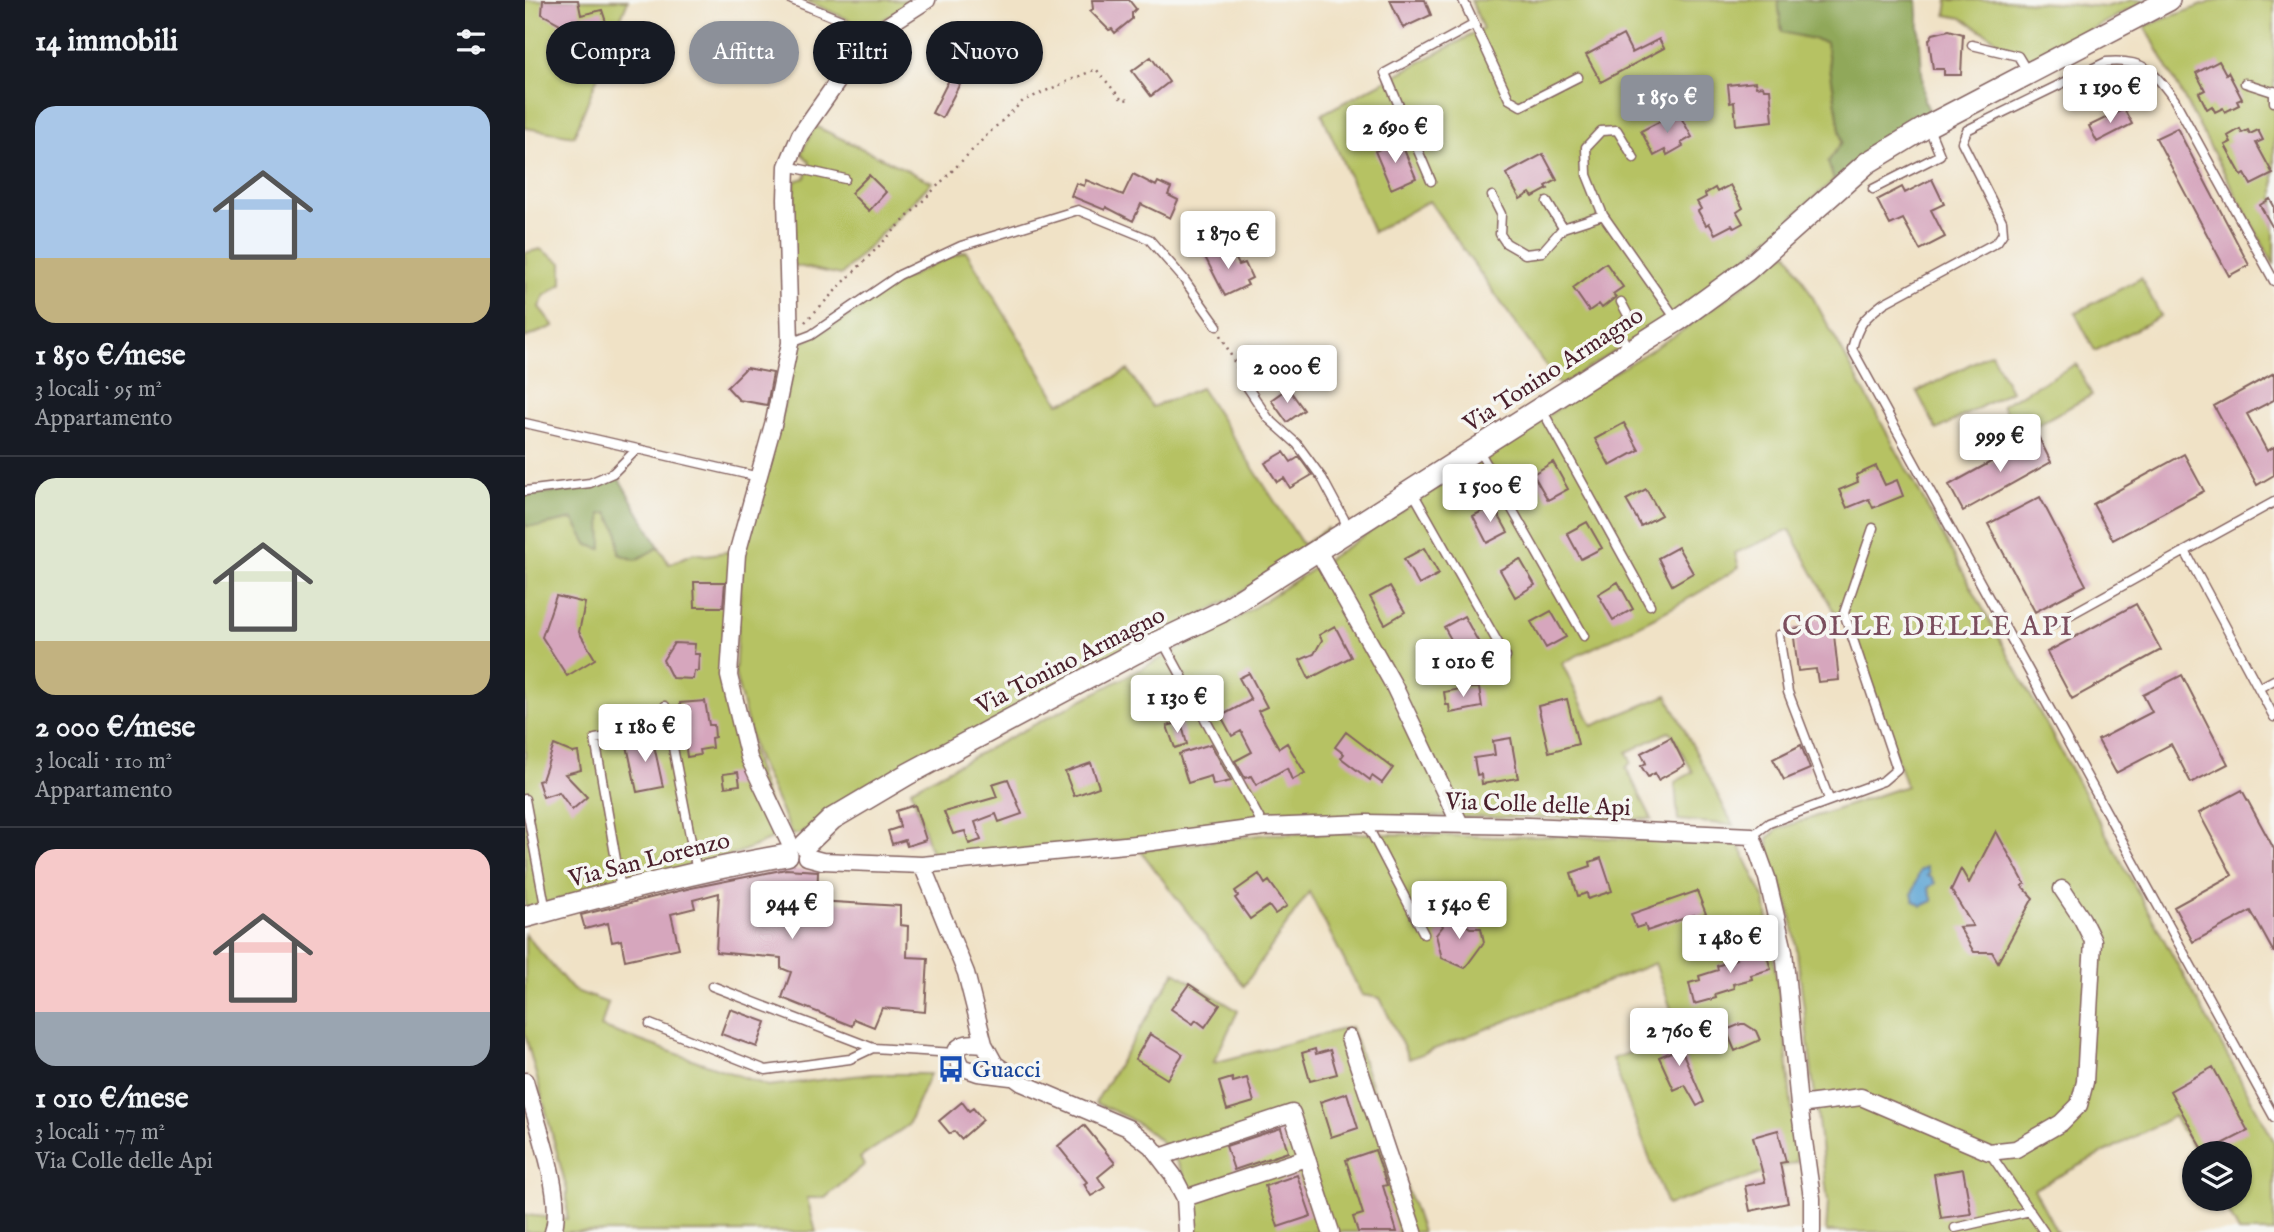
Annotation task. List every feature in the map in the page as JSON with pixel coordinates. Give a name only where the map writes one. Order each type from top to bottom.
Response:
[{"type":"street","points":[[894,21],[926,0]]},
{"type":"street","name":"Via Tonino Armagno","points":[[797,850],[832,819],[908,774],[1162,640],[1221,612],[1677,321],[1747,270],[1867,163],[1929,126],[2169,0]]},
{"type":"street","points":[[797,850],[749,758],[729,676],[737,554],[774,421],[790,343],[787,166],[800,135],[836,84]]},
{"type":"street","points":[[1318,551],[1394,684],[1461,824]]},
{"type":"street","name":"Via Colle delle Api","points":[[797,850],[822,861],[922,865],[1145,843],[1264,827],[1366,823],[1461,824],[1752,836]]},
{"type":"street","points":[[1752,836],[1767,878],[1784,951],[1799,1105],[1812,1198],[1812,1232]]},
{"type":"street","name":"Via San Lorenzo","points":[[525,917],[797,850]]},
{"type":"street","points":[[922,865],[966,973],[984,1044],[995,1064],[1011,1077],[1128,1128],[1151,1146],[1173,1175],[1185,1198],[1187,1232]]},
{"type":"street","points":[[1799,1105],[1861,1097],[1989,1152],[2016,1149],[2061,1123],[2079,1105],[2085,1082],[2093,941],[2062,889]]},
{"type":"street","points":[[1349,1038],[1415,1232]]},
{"type":"street","points":[[984,1044],[962,1044],[955,1054],[961,1067],[978,1073],[1011,1077]]},
{"type":"street","points":[[525,1081],[552,1180],[557,1221],[552,1232]]},
{"type":"street","points":[[1160,1157],[1292,1113],[1331,1232]]},
{"type":"street","points":[[1185,1198],[1306,1158]]},
{"type":"lane","points":[[792,0],[844,21]]},
{"type":"lane","points":[[1463,0],[1509,99],[1521,106],[1578,77]]},
{"type":"lane","points":[[1431,181],[1385,73],[1473,25]]},
{"type":"lane","points":[[1972,45],[2018,56],[2029,74]]},
{"type":"lane","points":[[2274,281],[2174,99],[2150,70],[2128,60],[2106,62],[1967,130],[1962,142],[2002,221],[2003,233],[1997,242],[1870,313],[1857,328],[1853,349],[2274,1117]]},
{"type":"lane","points":[[2245,83],[2274,91],[2274,103]]},
{"type":"lane","points":[[1873,190],[1940,155],[1929,126]]},
{"type":"lane","points":[[1634,158],[1617,130],[1601,131],[1586,147],[1587,175],[1603,215],[1677,321]]},
{"type":"lane","points":[[787,166],[845,178]]},
{"type":"lane","points":[[1492,197],[1501,214],[1500,234],[1506,243],[1525,254],[1542,252],[1563,228],[1603,215]]},
{"type":"lane","points":[[1547,202],[1563,228]]},
{"type":"lane","points":[[790,343],[811,335],[899,275],[961,246],[1078,210],[1149,239],[1183,278],[1217,326]]},
{"type":"lane","points":[[1621,303],[1629,317],[1618,329],[1630,351]]},
{"type":"lane","points":[[1244,382],[1268,418],[1297,444],[1322,478],[1344,519],[1347,533]]},
{"type":"lane","points":[[1541,408],[1650,605]]},
{"type":"lane","points":[[525,423],[759,477]]},
{"type":"lane","points":[[1478,449],[1584,636]]},
{"type":"lane","points":[[525,491],[590,483],[613,473],[636,450]]},
{"type":"lane","points":[[1412,491],[1506,657]]},
{"type":"lane","points":[[2048,627],[2274,502]]},
{"type":"lane","points":[[1752,836],[1769,823],[1883,781],[1897,769],[1845,613],[1873,528]]},
{"type":"lane","points":[[2185,551],[2274,717]]},
{"type":"lane","points":[[1779,635],[1787,692],[1829,799]]},
{"type":"lane","points":[[1162,640],[1264,827]]},
{"type":"lane","points":[[2259,688],[2274,680]]},
{"type":"lane","points":[[665,706],[697,874]]},
{"type":"lane","points":[[619,735],[595,739],[622,892]]},
{"type":"lane","points":[[525,799],[546,911]]},
{"type":"lane","points":[[1366,823],[1424,934]]},
{"type":"lane","points":[[712,986],[873,1048],[955,1054]]},
{"type":"lane","points":[[650,1024],[766,1070],[851,1059],[873,1048]]},
{"type":"lane","points":[[1989,1152],[2044,1232]]},
{"type":"lane","points":[[1955,1228],[2030,1211]]},
{"type":"path","points":[[790,343],[804,323],[1023,101],[1096,69],[1122,100],[1132,99]]},
{"type":"path","points":[[1217,326],[1244,382]]},
{"type":"green space","points":[[525,0],[628,0],[620,21],[546,21],[546,84],[595,84],[574,136],[525,128]]},
{"type":"green space","points":[[805,0],[914,0],[881,21],[851,21]]},
{"type":"green space","points":[[1471,0],[1778,0],[1782,32],[1826,42],[1842,142],[1828,162],[1834,180],[1733,270],[1665,319],[1560,386],[1429,201],[1373,232],[1322,114],[1483,29]]},
{"type":"green space","points":[[1778,0],[1917,0],[1924,100],[1931,114],[1834,180],[1828,162],[1842,142],[1826,42],[1782,32]]},
{"type":"green space","points":[[1948,0],[2006,0],[2105,7],[2132,0],[2147,0],[2031,62],[1962,18],[1946,15]]},
{"type":"green space","points":[[2216,0],[2274,0],[2274,265],[2145,26]]},
{"type":"green space","points":[[815,126],[932,182],[841,275],[792,265],[795,181],[805,178],[810,162],[801,153]]},
{"type":"green space","points":[[540,249],[562,263],[562,284],[544,296],[539,307],[554,326],[525,338],[525,253]]},
{"type":"green space","points":[[966,251],[1059,403],[1078,397],[1128,370],[1152,407],[1201,388],[1303,545],[1327,528],[1330,538],[1223,603],[804,833],[792,835],[755,753],[735,674],[742,556],[796,354],[801,344],[855,312],[891,286]]},
{"type":"green space","points":[[1788,252],[2274,1141],[2274,1232],[2239,1232],[2228,1211],[2252,1211],[2252,1141],[2188,1141],[2174,1116],[2034,1189],[2057,1232],[1826,1232],[1828,1202],[1795,936],[1788,904],[1769,851],[1768,838],[1778,829],[1906,786],[1849,617],[1834,612],[1790,530],[1735,553],[1739,567],[1697,594],[1562,663],[1592,726],[1667,695],[1733,825],[1678,820],[1675,782],[1693,772],[1670,731],[1627,752],[1631,762],[1626,768],[1652,819],[1367,816],[933,859],[911,789],[1233,621],[1602,380],[1682,331]]},
{"type":"green space","points":[[2141,278],[2161,316],[2095,351],[2075,313]]},
{"type":"green space","points":[[1991,353],[2011,391],[1937,430],[1917,392]]},
{"type":"green space","points":[[2076,364],[2092,395],[2018,435],[2002,405]]},
{"type":"green space","points":[[618,477],[659,547],[636,560],[619,554],[618,532],[608,513],[601,514],[602,549],[588,545],[573,519],[541,526],[525,526],[525,495],[589,488]]},
{"type":"green space","points":[[601,513],[609,513],[618,532],[619,554],[635,560],[659,547],[669,564],[694,553],[706,555],[734,551],[727,676],[779,836],[728,857],[525,908],[525,526],[541,526],[573,519],[588,545],[601,549]]},
{"type":"green space","points":[[1267,834],[1570,836],[1739,845],[1765,900],[1784,1028],[1797,1162],[1667,1205],[1612,1059],[1680,1035],[1655,963],[1409,1059],[1380,998],[1362,995],[1309,892],[1244,986],[1140,850]]},
{"type":"green space","points":[[525,934],[573,990],[608,1003],[601,1027],[768,1086],[871,1074],[930,1074],[908,1125],[860,1158],[864,1165],[825,1198],[807,1198],[816,1232],[525,1232],[525,1215],[567,1219],[567,1190],[525,1034]]},
{"type":"green space","points":[[1175,972],[1238,1011],[1213,1063],[1351,1027],[1422,1232],[1197,1232],[1189,1189],[1174,1157],[1153,1134],[1140,1125],[1095,1103]]},
{"type":"water","points":[[1926,867],[1929,873],[1927,876],[1935,883],[1928,888],[1933,901],[1922,906],[1914,901],[1912,894],[1920,870]]},
{"type":"building","points":[[543,0],[578,0],[581,15],[602,10],[606,21],[555,21],[542,14]]},
{"type":"building","points":[[1092,0],[1129,0],[1136,9],[1132,13],[1132,19],[1115,33],[1090,11],[1093,9]]},
{"type":"building","points":[[1390,0],[1425,0],[1431,15],[1403,28]]},
{"type":"building","points":[[1949,30],[1963,34],[1961,75],[1944,75],[1944,69],[1933,69],[1929,40],[1933,34]]},
{"type":"building","points":[[1623,35],[1632,53],[1659,39],[1664,48],[1601,82],[1586,55]]},
{"type":"building","points":[[1151,57],[1169,82],[1151,96],[1132,71]]},
{"type":"building","points":[[2219,61],[2242,99],[2237,101],[2239,105],[2225,112],[2223,108],[2215,112],[2212,106],[2207,109],[2199,93],[2205,90],[2196,73]]},
{"type":"building","points":[[1755,82],[1756,87],[1770,89],[1773,121],[1736,125],[1734,102],[1730,103],[1728,85]]},
{"type":"building","points":[[947,84],[960,84],[942,118],[932,113]]},
{"type":"building","points":[[2124,109],[2132,124],[2097,142],[2089,126]]},
{"type":"building","points":[[1678,112],[1692,137],[1667,155],[1665,150],[1654,156],[1641,131]]},
{"type":"building","points":[[2177,128],[2249,265],[2229,276],[2156,138]]},
{"type":"building","points":[[2240,129],[2242,133],[2248,130],[2250,134],[2258,130],[2263,140],[2256,143],[2273,174],[2251,185],[2245,174],[2242,176],[2225,145],[2231,142],[2228,136]]},
{"type":"building","points":[[1400,140],[1416,178],[1391,189],[1375,151]]},
{"type":"building","points":[[1543,154],[1557,180],[1546,186],[1548,189],[1533,197],[1530,193],[1520,199],[1506,174]]},
{"type":"building","points":[[1133,174],[1156,186],[1158,182],[1171,188],[1168,195],[1178,200],[1170,218],[1141,204],[1133,221],[1106,207],[1105,210],[1071,196],[1076,183],[1084,186],[1086,180],[1123,195]]},
{"type":"building","points":[[869,175],[886,192],[869,211],[851,193]]},
{"type":"building","points":[[1932,179],[1944,204],[1931,210],[1945,237],[1920,250],[1903,219],[1890,225],[1877,200],[1902,187],[1905,193]]},
{"type":"building","points":[[1730,185],[1743,208],[1737,212],[1743,223],[1734,228],[1732,225],[1715,234],[1698,211],[1701,209],[1697,202],[1715,188],[1717,192]]},
{"type":"building","points":[[2270,199],[2274,206],[2274,230],[2260,205]]},
{"type":"building","points":[[1220,247],[1223,253],[1231,249],[1239,265],[1245,263],[1252,278],[1246,281],[1248,285],[1225,296],[1204,255]]},
{"type":"building","points":[[1606,263],[1623,287],[1613,294],[1616,297],[1602,308],[1599,304],[1589,311],[1573,288]]},
{"type":"building","points":[[746,368],[773,373],[767,405],[739,400],[727,387]]},
{"type":"building","points":[[2274,373],[2274,400],[2247,414],[2267,451],[2274,447],[2274,475],[2257,485],[2214,406]]},
{"type":"building","points":[[1288,388],[1304,410],[1287,422],[1271,400]]},
{"type":"building","points":[[1624,423],[1639,450],[1610,466],[1595,439]]},
{"type":"building","points":[[2038,436],[2051,462],[1963,511],[1949,485]]},
{"type":"building","points":[[1284,452],[1291,462],[1299,457],[1312,475],[1290,488],[1284,478],[1277,482],[1265,463]]},
{"type":"building","points":[[2184,454],[2204,491],[2113,540],[2093,504]]},
{"type":"building","points":[[1553,462],[1568,489],[1548,500],[1533,474]]},
{"type":"building","points":[[1876,466],[1885,485],[1897,480],[1903,496],[1873,508],[1869,499],[1847,508],[1839,490],[1858,482],[1856,475]]},
{"type":"building","points":[[1646,489],[1661,515],[1641,526],[1626,500]]},
{"type":"building","points":[[2040,497],[2086,585],[2035,612],[1988,524]]},
{"type":"building","points":[[1493,505],[1508,532],[1487,543],[1473,516]]},
{"type":"building","points":[[1587,522],[1602,548],[1581,559],[1567,533]]},
{"type":"building","points":[[1678,547],[1693,573],[1672,585],[1658,558]]},
{"type":"building","points":[[1424,548],[1439,574],[1419,585],[1404,559]]},
{"type":"building","points":[[1520,559],[1535,585],[1515,597],[1500,570]]},
{"type":"building","points":[[694,582],[725,582],[723,607],[695,607]]},
{"type":"building","points":[[1618,582],[1633,609],[1613,620],[1598,594]]},
{"type":"building","points":[[1390,586],[1405,612],[1385,624],[1370,597]]},
{"type":"building","points":[[556,596],[585,603],[579,632],[595,659],[567,676],[542,637]]},
{"type":"building","points":[[2136,604],[2161,650],[2072,699],[2047,652]]},
{"type":"building","points":[[1551,611],[1566,637],[1546,648],[1531,622]]},
{"type":"building","points":[[1464,616],[1479,643],[1459,654],[1444,627]]},
{"type":"building","points":[[1832,617],[1839,680],[1818,682],[1816,669],[1798,671],[1793,629],[1812,627],[1811,619]]},
{"type":"building","points":[[1335,626],[1351,657],[1309,679],[1300,660],[1314,654],[1322,640],[1319,635]]},
{"type":"building","points":[[674,643],[695,644],[694,654],[699,654],[698,671],[694,671],[693,679],[672,678],[663,660]]},
{"type":"building","points":[[1249,673],[1267,707],[1258,711],[1279,748],[1287,743],[1305,773],[1292,780],[1287,768],[1256,785],[1251,776],[1245,778],[1235,761],[1252,752],[1241,731],[1232,736],[1221,716],[1251,700],[1239,678]]},
{"type":"building","points":[[2182,675],[2228,764],[2191,783],[2171,744],[2116,773],[2098,740],[2152,712],[2143,695]]},
{"type":"building","points":[[1479,688],[1482,707],[1450,713],[1444,692]]},
{"type":"building","points":[[1567,699],[1578,744],[1549,752],[1538,706]]},
{"type":"building","points":[[705,701],[709,725],[714,725],[712,748],[699,750],[700,755],[687,757],[680,703]]},
{"type":"building","points":[[1181,722],[1187,744],[1175,748],[1167,726]]},
{"type":"building","points":[[1346,732],[1393,768],[1382,783],[1372,776],[1370,780],[1341,758],[1344,754],[1335,747]]},
{"type":"building","points":[[652,736],[663,787],[637,792],[626,741]]},
{"type":"building","points":[[1671,737],[1685,765],[1658,780],[1655,773],[1648,777],[1641,766],[1646,763],[1641,753]]},
{"type":"building","points":[[1511,738],[1518,778],[1482,784],[1481,774],[1477,775],[1474,758],[1495,755],[1493,741]]},
{"type":"building","points":[[1211,744],[1231,781],[1213,785],[1211,776],[1188,783],[1179,754]]},
{"type":"building","points":[[554,745],[573,753],[578,752],[581,770],[565,774],[587,797],[572,810],[559,792],[543,797],[538,781],[542,780]]},
{"type":"building","points":[[1801,745],[1810,769],[1784,780],[1773,759]]},
{"type":"building","points":[[1091,763],[1099,787],[1074,796],[1065,772]]},
{"type":"building","points":[[738,772],[740,785],[725,787],[723,774]]},
{"type":"building","points":[[1008,779],[1022,814],[999,822],[996,814],[975,822],[981,840],[969,844],[965,831],[953,834],[944,812],[997,797],[992,784]]},
{"type":"building","points":[[2242,790],[2274,849],[2274,953],[2251,911],[2193,942],[2174,907],[2232,875],[2199,813]]},
{"type":"building","points":[[915,805],[926,840],[907,846],[905,840],[892,844],[888,831],[900,827],[896,811]]},
{"type":"building","points":[[1996,831],[2025,884],[2022,886],[2033,898],[1998,962],[1992,952],[1974,952],[1959,927],[1973,926],[1951,890],[1961,869],[1969,883]]},
{"type":"building","points":[[1601,858],[1612,891],[1588,899],[1587,893],[1578,896],[1571,873],[1591,866],[1590,862]]},
{"type":"building","points":[[786,869],[818,871],[817,901],[900,906],[900,925],[908,926],[907,957],[928,958],[925,1012],[882,1008],[874,1027],[854,1019],[852,1026],[782,998],[791,972],[781,968],[781,958],[716,952],[719,893],[693,900],[695,908],[671,914],[679,948],[625,960],[621,940],[612,942],[608,923],[585,929],[581,915],[691,888]]},
{"type":"building","points":[[1259,874],[1265,884],[1269,881],[1287,906],[1275,914],[1269,906],[1250,919],[1235,898],[1238,896],[1235,891]]},
{"type":"building","points":[[1697,891],[1706,914],[1695,918],[1694,915],[1647,931],[1645,925],[1636,928],[1631,914]]},
{"type":"building","points":[[1449,912],[1470,928],[1481,928],[1484,942],[1465,968],[1442,958],[1436,935],[1443,926],[1440,922]]},
{"type":"building","points":[[1764,947],[1771,969],[1751,975],[1752,979],[1733,984],[1734,988],[1715,994],[1716,998],[1694,1004],[1689,983],[1700,980],[1699,976],[1718,970],[1717,966],[1736,959],[1735,956]]},
{"type":"building","points":[[1189,984],[1220,1005],[1205,1027],[1196,1020],[1193,1024],[1171,1009]]},
{"type":"building","points":[[730,1009],[766,1022],[757,1047],[721,1034]]},
{"type":"building","points":[[1741,1024],[1756,1031],[1760,1040],[1735,1051],[1726,1030]]},
{"type":"building","points":[[1672,1028],[1704,1102],[1697,1106],[1685,1085],[1674,1090],[1659,1057],[1671,1052],[1664,1031]]},
{"type":"building","points":[[1150,1034],[1183,1054],[1167,1079],[1135,1059]]},
{"type":"building","points":[[1315,1049],[1316,1054],[1330,1050],[1337,1074],[1310,1081],[1302,1053]]},
{"type":"building","points":[[2213,1067],[2248,1131],[2228,1141],[2198,1141],[2170,1091]]},
{"type":"building","points":[[1232,1078],[1233,1082],[1247,1078],[1254,1102],[1227,1110],[1219,1082]]},
{"type":"building","points":[[1347,1093],[1358,1128],[1331,1137],[1320,1102]]},
{"type":"building","points":[[962,1102],[969,1111],[973,1108],[983,1120],[961,1139],[954,1131],[950,1134],[939,1121]]},
{"type":"building","points":[[1084,1125],[1115,1163],[1098,1177],[1105,1188],[1091,1196],[1084,1184],[1087,1182],[1058,1146]]},
{"type":"building","points":[[1281,1128],[1288,1152],[1234,1170],[1226,1146]]},
{"type":"building","points":[[1778,1130],[1786,1162],[1780,1163],[1788,1203],[1750,1211],[1745,1186],[1765,1182],[1753,1137]]},
{"type":"building","points":[[1375,1150],[1387,1185],[1383,1186],[1397,1232],[1358,1232],[1353,1217],[1363,1214],[1346,1160]]},
{"type":"building","points":[[1963,1169],[1971,1214],[1941,1218],[1934,1174]]},
{"type":"building","points":[[1297,1175],[1311,1216],[1278,1227],[1265,1186]]},
{"type":"place","name":"Guacci","points":[[951,1069]]},
{"type":"district","name":"COLLE DELLE API","points":[[1928,625]]}]
